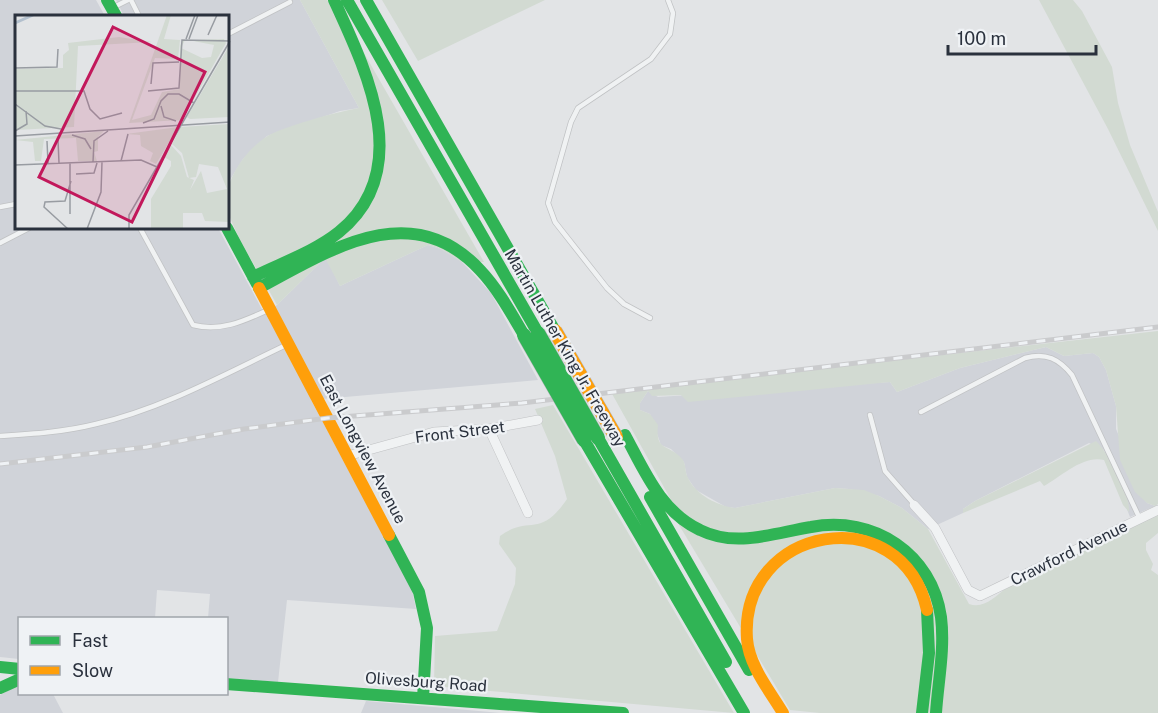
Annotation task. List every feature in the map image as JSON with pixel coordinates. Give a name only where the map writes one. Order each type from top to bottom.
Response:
[{"type":"main road","points":[[256,282],[340,231],[369,196],[380,168],[381,133],[378,114],[365,74],[334,0]]},
{"type":"main road","name":"Martin Luther King Jr. Freeway","points":[[347,0],[591,439],[726,673],[755,713]]},
{"type":"main road","name":"Martin Luther King Jr. Freeway","points":[[366,0],[537,299],[559,330],[620,436],[756,675],[774,713]]},
{"type":"main road","points":[[376,0],[474,173],[484,208]]},
{"type":"main road","name":"East Longview Avenue","points":[[228,230],[413,578],[423,604],[427,627],[423,698]]},
{"type":"main road","points":[[256,282],[356,239],[382,232],[420,234],[445,242],[471,259],[531,334]]},
{"type":"main road","points":[[620,436],[665,503],[689,525],[708,534],[722,538],[754,538],[842,524],[872,529],[890,537],[907,550],[928,576],[940,610],[941,635],[936,713]]},
{"type":"main road","points":[[783,713],[756,675],[750,653],[746,626],[753,593],[766,571],[783,554],[804,543],[827,537],[860,538],[878,545],[902,562],[915,578],[924,596],[929,625],[922,713]]},
{"type":"main road","points":[[0,667],[18,669]]},
{"type":"main road","points":[[726,673],[744,713]]},
{"type":"main road","points":[[0,688],[18,680]]},
{"type":"main road","name":"Olivesburg Road","points":[[228,684],[423,698],[485,708],[623,713]]},
{"type":"street","name":"Front Street","points":[[347,456],[434,432],[489,429],[538,420]]},
{"type":"street","points":[[489,429],[528,513]]},
{"type":"street","name":"Crawford Avenue","points":[[914,505],[935,528],[968,590],[980,596],[1158,510]]},
{"type":"lane","points":[[111,8],[129,0],[138,15]]},
{"type":"lane","points":[[650,318],[624,304],[607,288],[555,222],[548,202],[571,122],[578,108],[651,59],[670,34],[673,13],[668,0]]},
{"type":"lane","points":[[230,33],[290,2]]},
{"type":"lane","points":[[0,207],[15,204]]},
{"type":"lane","points":[[0,243],[25,230]]},
{"type":"lane","points":[[141,230],[193,325],[204,328],[227,326],[270,309]]},
{"type":"lane","points":[[0,436],[66,430],[126,415],[217,378],[289,343]]},
{"type":"lane","points":[[921,412],[1025,358],[1043,355],[1053,358],[1072,375],[1140,519]]},
{"type":"lane","points":[[870,415],[885,471],[914,505]]},
{"type":"shaded area","points":[[0,0],[96,0],[104,15],[15,15],[15,230],[219,230],[264,313],[277,305],[326,257],[340,286],[428,245],[441,249],[462,262],[491,293],[538,380],[311,400],[412,590],[416,609],[287,600],[278,682],[228,678],[228,617],[208,617],[210,594],[157,590],[155,617],[18,617],[18,659],[0,657]]},
{"type":"shaded area","points":[[116,0],[300,0],[359,108],[340,111],[267,136],[243,159],[230,180],[230,15],[124,15]]},
{"type":"shaded area","points":[[300,0],[327,0],[360,46],[484,262],[462,262],[441,249],[428,245],[340,286],[325,258],[277,305],[230,217],[230,182],[249,152],[266,137],[297,124],[359,108]]},
{"type":"shaded area","points":[[382,0],[545,0],[418,61]]},
{"type":"shaded area","points":[[1039,0],[1073,0],[1082,11],[1112,67],[1118,103],[1130,145],[1158,212],[1158,231],[1108,129]]},
{"type":"shaded area","points":[[1158,331],[1158,504],[1155,506],[1147,503],[1135,492],[1120,460],[1116,406],[1106,370],[1099,357],[1093,353],[1064,356],[1046,347],[960,368],[897,392],[890,382],[688,402],[681,395],[652,396],[648,391],[640,403],[640,410],[650,414],[658,425],[661,444],[683,460],[687,476],[696,490],[722,505],[735,508],[835,488],[864,490],[902,508],[928,529],[969,604],[980,605],[989,601],[1005,589],[1158,514],[1158,533],[1146,543],[1146,550],[1153,564],[1151,570],[1158,575],[1158,713],[820,713],[790,710],[679,525],[670,498],[611,392]]},
{"type":"shaded area","points":[[1046,347],[1064,356],[1093,353],[1099,357],[1106,370],[1116,406],[1116,429],[1147,503],[1155,506],[1130,517],[1104,450],[1089,443],[975,501],[963,509],[963,513],[928,529],[902,508],[879,496],[849,489],[835,488],[735,508],[726,507],[696,490],[687,477],[684,462],[671,449],[661,445],[650,414],[640,410],[640,403],[648,391],[658,397],[890,382],[897,392],[960,368]]},
{"type":"shaded area","points":[[553,405],[734,713],[434,686],[435,636],[497,631],[515,584],[516,568],[499,544],[500,536],[510,530],[549,519],[567,499],[555,456],[535,409]]},
{"type":"shaded area","points":[[1096,441],[1118,475],[1129,505],[1129,512],[1123,505],[1104,460],[1096,459],[1073,467],[1044,486],[1040,481],[963,513],[963,509],[975,501]]},
{"type":"shaded area","points":[[18,686],[18,695],[54,695],[63,713],[0,713],[0,695]]},
{"type":"shaded area","points":[[366,701],[501,713],[361,713]]},
{"type":"railway","points":[[0,464],[147,447],[244,429],[328,418],[522,403],[1158,327]]},
{"type":"traffic: fast","points":[[107,0],[115,15]]},
{"type":"traffic: fast","points":[[253,277],[308,251],[339,232],[362,207],[375,180],[380,150],[377,120],[370,89],[334,0]]},
{"type":"traffic: fast","points":[[347,0],[538,333]]},
{"type":"traffic: fast","points":[[366,0],[555,331]]},
{"type":"traffic: fast","points":[[228,230],[257,284]]},
{"type":"traffic: fast","points":[[259,288],[342,246],[371,237],[399,233],[427,236],[454,248],[487,277],[524,335]]},
{"type":"traffic: fast","points":[[538,333],[598,438]]},
{"type":"traffic: fast","points":[[524,335],[584,440]]},
{"type":"traffic: fast","points":[[625,435],[647,476],[664,501],[686,522],[700,530],[727,538],[741,539],[811,527],[834,525],[857,527],[896,544],[913,558],[926,575],[941,617],[942,653],[936,713]]},
{"type":"traffic: fast","points":[[598,438],[726,662]]},
{"type":"traffic: fast","points":[[584,440],[744,713]]},
{"type":"traffic: fast","points":[[650,497],[749,670]]},
{"type":"traffic: fast","points":[[389,535],[419,592],[427,628],[423,698]]},
{"type":"traffic: fast","points":[[922,713],[929,653],[927,610]]},
{"type":"traffic: fast","points":[[0,667],[18,669]]},
{"type":"traffic: fast","points":[[0,688],[18,680]]},
{"type":"traffic: fast","points":[[228,684],[623,713]]},
{"type":"traffic: slow","points":[[259,288],[389,535]]},
{"type":"traffic: slow","points":[[555,331],[616,437]]},
{"type":"traffic: slow","points":[[783,713],[756,668],[747,639],[751,600],[768,570],[794,550],[825,539],[857,539],[887,551],[912,574],[927,610]]}]
